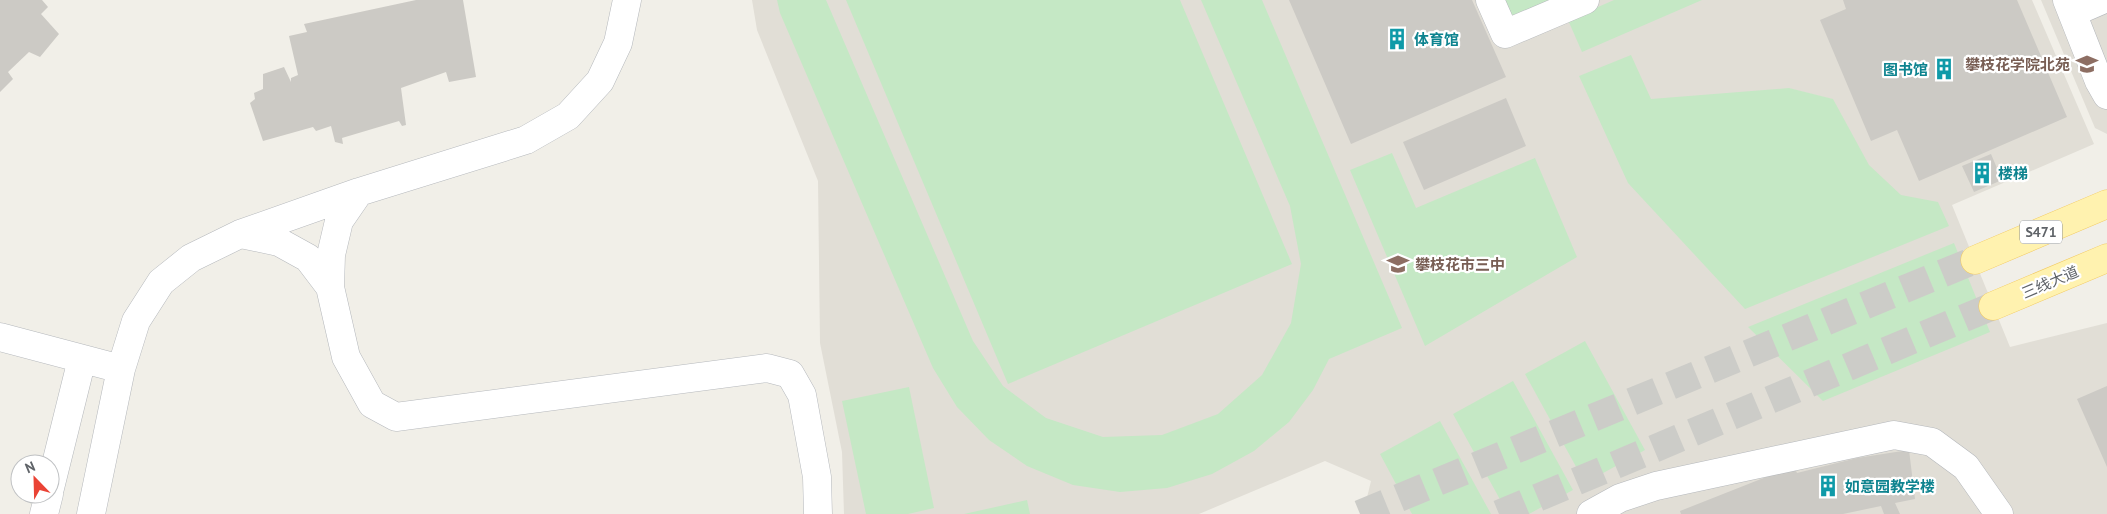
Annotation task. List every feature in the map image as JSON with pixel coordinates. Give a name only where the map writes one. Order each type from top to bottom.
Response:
[{"type":"main road","name":"S471","points":[[1975,260],[2107,204]]},
{"type":"main road","name":"三线大道","points":[[1993,306],[2107,258]]},
{"type":"street","points":[[91,514],[121,369],[136,321],[161,282],[191,258],[240,234],[359,192],[526,140],[568,116],[600,81],[618,43],[627,0]]},
{"type":"street","points":[[1490,0],[1505,34],[1585,0]]},
{"type":"street","points":[[2102,0],[2069,6],[2107,95]]},
{"type":"street","points":[[359,192],[339,221],[331,255],[330,287],[346,357],[372,404],[396,417],[767,368],[790,374],[802,395],[817,477],[818,514]]},
{"type":"street","points":[[240,234],[279,242],[308,258],[330,287]]},
{"type":"street","points":[[0,337],[121,369]]},
{"type":"street","points":[[58,454],[82,359]]},
{"type":"street","points":[[1591,514],[1620,498],[1656,486],[1894,435],[1932,442],[1966,467],[1999,514]]},
{"type":"shaded area","name":"攀枝花市三中","points":[[752,0],[2032,0],[2094,144],[1952,205],[2010,347],[2107,323],[2107,514],[1363,514],[1371,481],[1325,461],[1199,514],[844,514],[842,452],[820,343],[818,181],[757,30]]},
{"type":"shaded area","name":"攀枝花学院北苑","points":[[2041,0],[2107,0],[2107,134],[2095,128]]},
{"type":"green space","points":[[777,0],[826,0],[973,341],[1003,386],[1046,418],[1103,437],[1162,435],[1218,414],[1262,375],[1291,323],[1301,264],[1290,206],[1201,0],[1262,0],[1402,328],[1329,359],[1313,390],[1289,422],[1254,451],[1212,474],[1167,488],[1120,492],[1073,485],[1027,466],[989,440],[957,407],[933,368],[780,13]]},
{"type":"green space","points":[[846,0],[1180,0],[1292,264],[1008,384]]},
{"type":"green space","points":[[1502,0],[1563,0],[1512,22]]},
{"type":"green space","points":[[1614,0],[1702,0],[1582,52],[1568,20]]},
{"type":"green space","points":[[1631,55],[1651,99],[1789,88],[1833,99],[1869,165],[1901,195],[1938,202],[1949,226],[1745,309],[1628,183],[1579,76]]},
{"type":"green space","points":[[1392,153],[1416,208],[1535,158],[1577,257],[1425,346],[1350,170]]},
{"type":"green space","points":[[1954,243],[1990,332],[1823,401],[1748,327]]},
{"type":"green space","points":[[1585,341],[1645,450],[1585,483],[1525,374]]},
{"type":"green space","points":[[1513,381],[1573,490],[1529,514],[1508,514],[1453,414]]},
{"type":"green space","points":[[909,387],[934,508],[908,514],[866,514],[842,401]]},
{"type":"green space","points":[[1440,421],[1491,514],[1412,514],[1380,454]]},
{"type":"green space","points":[[1027,500],[1030,514],[964,514]]},
{"type":"building","points":[[0,0],[42,0],[48,7],[41,14],[59,34],[40,57],[29,52],[8,72],[13,79],[0,92]]},
{"type":"building","points":[[416,0],[463,0],[476,77],[449,82],[446,72],[401,88],[406,125],[402,126],[399,121],[342,138],[343,144],[335,142],[331,126],[316,131],[313,127],[263,141],[250,103],[255,99],[254,93],[263,89],[263,74],[284,67],[291,82],[291,78],[298,75],[289,36],[307,32],[304,24]]},
{"type":"building","name":"体育馆","points":[[1289,0],[1472,0],[1506,77],[1351,144]]},
{"type":"building","name":"图书馆","points":[[1843,0],[2017,0],[2067,117],[1919,181],[1897,130],[1871,141],[1820,20],[1846,9]]},
{"type":"building","points":[[1506,98],[1526,146],[1424,190],[1403,142]]},
{"type":"building","name":"楼梯","points":[[1991,154],[2002,180],[1974,192],[1962,166]]},
{"type":"building","points":[[2107,386],[2107,467],[2077,399]]},
{"type":"building","name":"如意园教学楼","points":[[1909,450],[1915,499],[1895,503],[1900,514],[1884,514],[1881,506],[1843,514],[1681,514],[1680,511],[1794,466],[1797,473],[1857,458]]},
{"type":"tunnel","points":[[1360,514],[1975,260]]},
{"type":"tunnel","points":[[1499,514],[1993,306]]},
{"type":"place","name":"体育馆","points":[[1397,39]]},
{"type":"place","name":"攀枝花学院北苑","points":[[2087,64]]},
{"type":"place","name":"图书馆","points":[[1944,69]]},
{"type":"place","name":"楼梯","points":[[1982,173]]},
{"type":"place","name":"攀枝花市三中","points":[[1398,264]]},
{"type":"place","name":"如意园教学楼","points":[[1828,486]]}]
